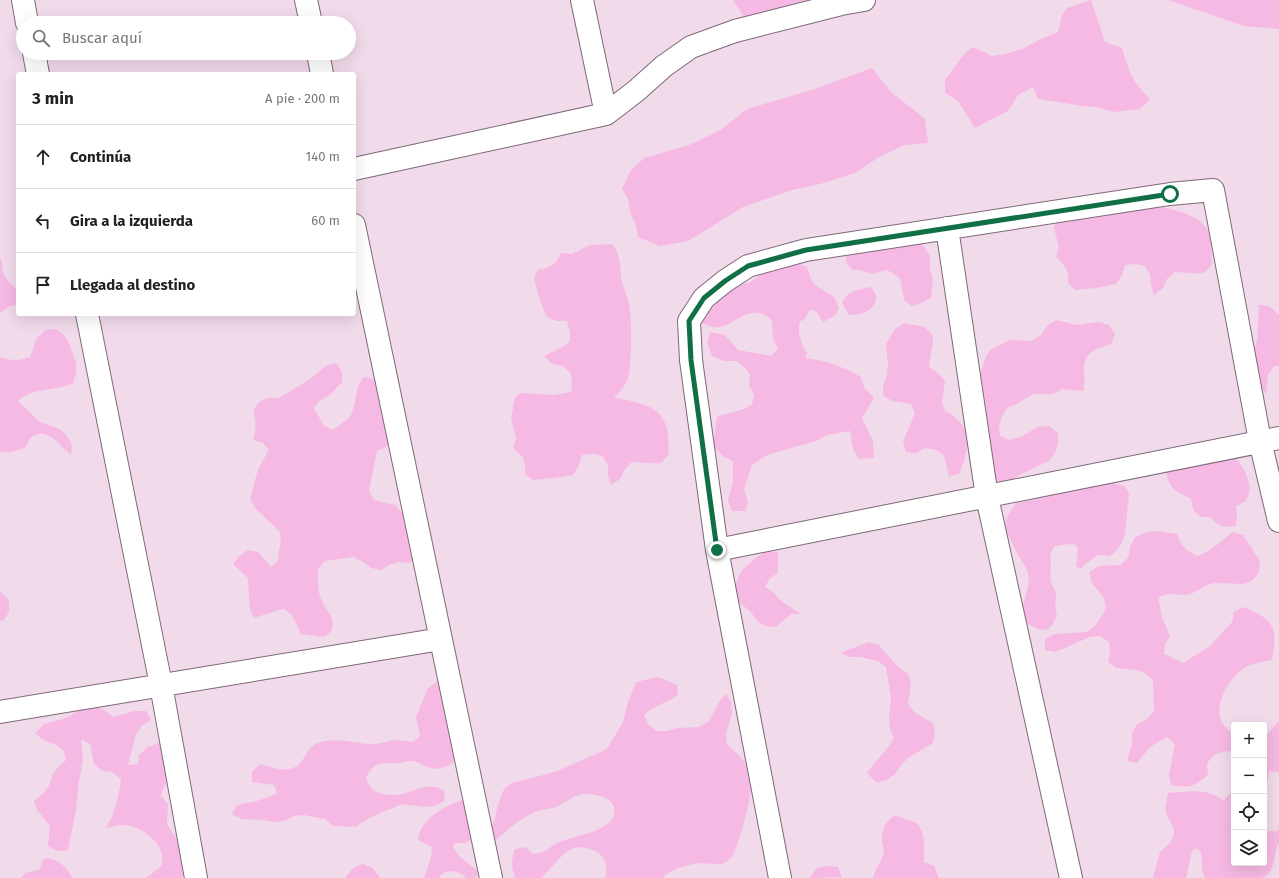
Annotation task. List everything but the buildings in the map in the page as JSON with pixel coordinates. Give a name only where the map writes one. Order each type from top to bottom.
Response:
[{"type":"street","points":[[23,0],[26,16]]},
{"type":"street","points":[[306,0],[309,16]]},
{"type":"street","points":[[582,0],[606,114]]},
{"type":"street","points":[[356,169],[606,114],[636,91],[664,66],[691,47],[735,31],[841,4],[864,0]]},
{"type":"street","points":[[35,60],[38,72]]},
{"type":"street","points":[[319,60],[322,72]]},
{"type":"street","points":[[780,878],[717,550],[691,360],[689,321],[704,298],[725,281],[748,266],[806,250],[1170,194],[1212,190],[1270,440],[1279,521]]},
{"type":"street","points":[[946,228],[988,497],[1071,878]]},
{"type":"street","points":[[356,235],[491,878]]},
{"type":"street","points":[[87,316],[161,685],[196,878]]},
{"type":"street","points":[[717,550],[1270,440]]},
{"type":"street","points":[[0,712],[441,639]]},
{"type":"shaded area","points":[[733,0],[841,0],[747,22]]},
{"type":"shaded area","points":[[1091,0],[1105,42],[1122,48],[1132,76],[1139,87],[1150,99],[1140,109],[1114,112],[1096,107],[1038,99],[1033,87],[1018,95],[1008,111],[975,128],[958,101],[945,93],[945,80],[968,50],[973,47],[992,56],[1006,54],[1022,49],[1058,32],[1062,15],[1067,8]]},
{"type":"shaded area","points":[[1168,0],[1279,0],[1279,29],[1244,26]]},
{"type":"shaded area","points":[[872,68],[891,92],[925,119],[928,143],[905,145],[879,157],[855,173],[820,184],[792,190],[743,207],[688,241],[660,246],[638,237],[636,225],[630,212],[628,199],[622,189],[631,170],[644,158],[689,145],[721,130],[747,109],[812,90]]},
{"type":"shaded area","points":[[1130,202],[1175,210],[1196,219],[1204,225],[1209,233],[1212,264],[1205,272],[1202,273],[1175,272],[1167,279],[1163,288],[1154,295],[1150,275],[1145,266],[1135,264],[1125,265],[1122,275],[1116,284],[1075,290],[1068,283],[1066,268],[1056,257],[1059,248],[1054,228],[1058,207]]},
{"type":"shaded area","points":[[915,241],[923,245],[930,256],[930,268],[933,281],[931,298],[919,304],[911,306],[904,300],[900,278],[891,272],[886,270],[872,274],[860,270],[853,270],[846,262],[848,251]]},
{"type":"shaded area","points":[[612,244],[619,257],[622,282],[629,305],[631,331],[631,353],[628,378],[622,389],[614,397],[643,404],[656,411],[661,416],[667,430],[669,454],[661,463],[632,462],[625,469],[620,479],[611,485],[608,475],[608,465],[602,456],[593,454],[582,455],[579,465],[573,475],[533,480],[525,474],[524,459],[513,448],[516,438],[511,419],[515,397],[521,393],[554,395],[571,392],[572,381],[570,372],[562,366],[551,363],[544,356],[567,344],[570,341],[570,332],[567,321],[557,321],[547,317],[539,298],[534,278],[538,270],[552,265],[561,253],[572,254],[590,245]]},
{"type":"shaded area","points":[[0,258],[4,276],[16,289],[16,305],[10,306],[0,313]]},
{"type":"shaded area","points":[[800,264],[807,267],[810,277],[815,285],[834,297],[839,307],[836,315],[823,322],[816,311],[810,310],[804,320],[800,321],[800,338],[807,353],[805,358],[834,364],[861,377],[864,387],[874,398],[862,418],[873,441],[874,458],[859,459],[853,449],[850,431],[827,435],[816,441],[770,454],[752,465],[744,489],[748,502],[745,511],[732,511],[728,500],[733,482],[733,461],[723,456],[713,446],[717,417],[748,407],[752,404],[754,395],[749,385],[750,375],[745,368],[737,361],[724,361],[712,356],[707,343],[710,332],[725,335],[738,350],[771,356],[778,348],[773,338],[772,320],[761,314],[752,313],[726,325],[717,327],[708,326],[697,318],[697,305],[740,284],[749,283],[764,273],[782,265],[787,267]]},
{"type":"shaded area","points":[[871,287],[876,295],[874,305],[863,313],[849,315],[842,303],[844,299],[854,291]]},
{"type":"shaded area","points":[[1257,305],[1269,306],[1279,315],[1279,366],[1274,366],[1268,375],[1266,394],[1248,371],[1257,340],[1259,307]]},
{"type":"shaded area","points":[[1056,320],[1077,325],[1099,322],[1109,325],[1115,334],[1111,344],[1093,351],[1086,358],[1083,391],[1062,389],[1053,394],[1033,394],[1017,404],[1007,408],[1002,416],[999,426],[1000,436],[1009,440],[1020,437],[1038,427],[1049,426],[1058,433],[1058,444],[1055,453],[1049,461],[1021,474],[1012,480],[1004,482],[994,480],[979,378],[985,359],[990,350],[1010,340],[1032,341],[1041,335],[1047,326]]},
{"type":"shaded area","points":[[904,323],[925,327],[933,336],[929,367],[938,373],[945,381],[942,402],[945,411],[961,423],[967,438],[966,456],[959,474],[949,476],[944,455],[936,450],[925,448],[916,453],[906,452],[903,442],[915,413],[911,404],[892,401],[883,395],[883,385],[887,375],[888,364],[886,344],[895,329]]},
{"type":"shaded area","points":[[55,329],[64,335],[69,343],[76,363],[76,373],[73,383],[59,388],[30,394],[18,401],[40,422],[60,429],[67,436],[72,445],[71,455],[56,441],[44,434],[39,434],[30,438],[26,447],[16,451],[0,452],[0,357],[15,360],[30,357],[37,338],[45,330]]},
{"type":"shaded area","points":[[336,363],[342,372],[342,382],[329,396],[320,400],[314,408],[324,426],[333,430],[350,417],[354,407],[358,386],[364,377],[383,383],[394,440],[386,447],[377,451],[369,491],[374,500],[395,505],[415,527],[418,558],[409,563],[399,562],[389,565],[381,570],[371,568],[354,557],[325,561],[318,569],[320,597],[324,606],[331,615],[333,622],[331,632],[323,637],[301,634],[292,615],[284,609],[254,618],[250,609],[248,578],[233,564],[239,556],[248,550],[258,552],[271,567],[278,561],[281,541],[279,531],[256,509],[250,499],[258,469],[269,450],[263,443],[253,440],[256,425],[253,410],[259,402],[268,398],[279,398],[309,380],[326,366]]},
{"type":"shaded area","points":[[1234,456],[1248,479],[1250,489],[1245,502],[1236,506],[1236,526],[1228,527],[1219,524],[1210,517],[1200,517],[1193,509],[1191,499],[1177,492],[1171,486],[1166,471]]},
{"type":"shaded area","points":[[1102,483],[1113,483],[1124,486],[1129,494],[1125,534],[1121,544],[1114,553],[1109,556],[1098,555],[1081,569],[1076,566],[1078,550],[1076,545],[1070,544],[1055,546],[1050,560],[1050,577],[1056,593],[1055,609],[1057,615],[1053,624],[1049,628],[1042,630],[1038,629],[1021,617],[1029,581],[1027,571],[1004,530],[1007,517],[1016,503],[1037,499],[1046,493]]},
{"type":"shaded area","points":[[1155,531],[1177,534],[1184,547],[1189,552],[1197,556],[1212,548],[1233,532],[1243,535],[1260,561],[1259,572],[1253,580],[1244,584],[1214,583],[1188,595],[1168,594],[1158,597],[1162,617],[1170,636],[1165,644],[1164,654],[1183,663],[1210,646],[1232,622],[1234,612],[1243,607],[1261,615],[1267,620],[1274,631],[1272,660],[1253,664],[1243,669],[1236,675],[1224,692],[1220,710],[1221,719],[1226,727],[1231,731],[1231,752],[1226,751],[1214,755],[1207,765],[1208,775],[1191,786],[1171,785],[1169,775],[1175,744],[1167,737],[1150,747],[1137,763],[1127,761],[1132,744],[1132,733],[1137,724],[1146,720],[1154,711],[1153,681],[1146,674],[1137,670],[1116,668],[1108,662],[1110,652],[1109,642],[1100,636],[1090,637],[1055,652],[1045,650],[1045,639],[1055,634],[1086,632],[1095,626],[1106,609],[1104,598],[1092,583],[1089,572],[1099,566],[1120,565],[1128,558],[1130,547],[1135,537],[1144,533]]},
{"type":"shaded area","points":[[766,551],[778,552],[778,573],[770,578],[765,587],[774,593],[781,601],[801,614],[791,614],[776,627],[766,626],[757,621],[751,612],[735,599],[733,589],[742,570]]},
{"type":"shaded area","points":[[0,591],[9,600],[9,612],[3,621],[0,620]]},
{"type":"shaded area","points":[[869,642],[879,645],[899,668],[908,674],[911,683],[908,704],[914,712],[933,723],[935,733],[933,743],[908,758],[895,774],[888,779],[877,783],[867,773],[894,738],[890,729],[889,718],[891,698],[886,667],[878,661],[860,657],[850,657],[840,653]]},
{"type":"shaded area","points":[[658,677],[677,685],[678,695],[644,715],[648,724],[656,731],[699,727],[709,721],[719,702],[726,694],[731,702],[732,713],[726,734],[727,744],[741,757],[745,763],[750,774],[751,788],[744,824],[731,858],[720,864],[693,864],[670,872],[663,878],[605,878],[606,866],[600,854],[586,848],[579,847],[566,852],[541,878],[515,878],[512,864],[515,849],[526,847],[533,854],[546,851],[558,843],[593,832],[605,826],[612,819],[615,809],[609,800],[593,794],[583,794],[573,797],[556,807],[535,812],[514,824],[496,840],[486,838],[495,819],[497,808],[504,789],[512,783],[555,772],[607,749],[623,722],[628,702],[636,682]]},
{"type":"shaded area","points":[[436,680],[446,682],[460,743],[452,764],[437,769],[414,761],[383,763],[372,768],[366,778],[375,791],[388,795],[403,794],[429,786],[437,787],[445,791],[444,801],[435,806],[424,807],[402,804],[371,817],[355,827],[333,826],[325,819],[304,815],[294,816],[284,821],[273,822],[242,819],[232,814],[237,805],[257,801],[277,794],[274,785],[252,782],[252,772],[260,764],[278,769],[290,769],[296,767],[300,764],[311,747],[315,744],[327,741],[340,740],[367,744],[379,744],[394,740],[413,742],[420,736],[416,717],[428,688],[437,682]]},
{"type":"shaded area","points":[[93,705],[104,710],[113,717],[135,711],[146,711],[151,720],[142,725],[136,734],[128,765],[138,764],[139,755],[148,747],[159,743],[167,750],[171,779],[164,786],[161,796],[168,804],[167,824],[179,842],[185,874],[181,878],[146,878],[162,866],[162,854],[160,848],[152,838],[142,830],[130,826],[120,825],[106,828],[116,805],[121,779],[112,772],[102,771],[94,764],[90,744],[81,739],[83,760],[76,810],[68,850],[57,851],[48,846],[50,826],[37,810],[34,801],[43,794],[49,786],[52,776],[58,767],[66,760],[63,750],[54,744],[43,740],[35,733],[44,724],[66,718],[75,713],[82,706]]},
{"type":"shaded area","points":[[1279,721],[1279,772],[1269,771],[1267,782],[1267,734]]},
{"type":"shaded area","points":[[1190,791],[1204,792],[1223,801],[1231,793],[1231,866],[1267,866],[1267,831],[1276,831],[1279,829],[1279,843],[1273,865],[1268,874],[1261,878],[1205,878],[1202,869],[1201,855],[1197,848],[1192,851],[1186,878],[1153,878],[1160,852],[1171,842],[1174,832],[1165,808],[1168,793]]},
{"type":"shaded area","points":[[465,799],[474,838],[465,843],[455,843],[453,847],[459,856],[478,871],[476,878],[466,878],[460,873],[448,871],[439,878],[424,878],[431,857],[432,847],[418,840],[420,832],[429,819],[450,805]]},
{"type":"shaded area","points":[[895,815],[917,823],[922,831],[924,841],[924,862],[934,866],[939,878],[873,878],[884,851],[882,842],[883,830],[886,823]]},
{"type":"shaded area","points":[[47,858],[56,860],[68,871],[72,878],[21,878],[25,873],[39,870],[43,860]]},
{"type":"shaded area","points":[[363,864],[373,868],[380,878],[345,878],[352,869]]},
{"type":"shaded area","points":[[827,866],[838,867],[842,877],[810,878],[817,868]]},
{"type":"route","points":[[717,550],[691,360],[689,321],[704,298],[725,281],[748,266],[806,250],[1170,194]]}]
